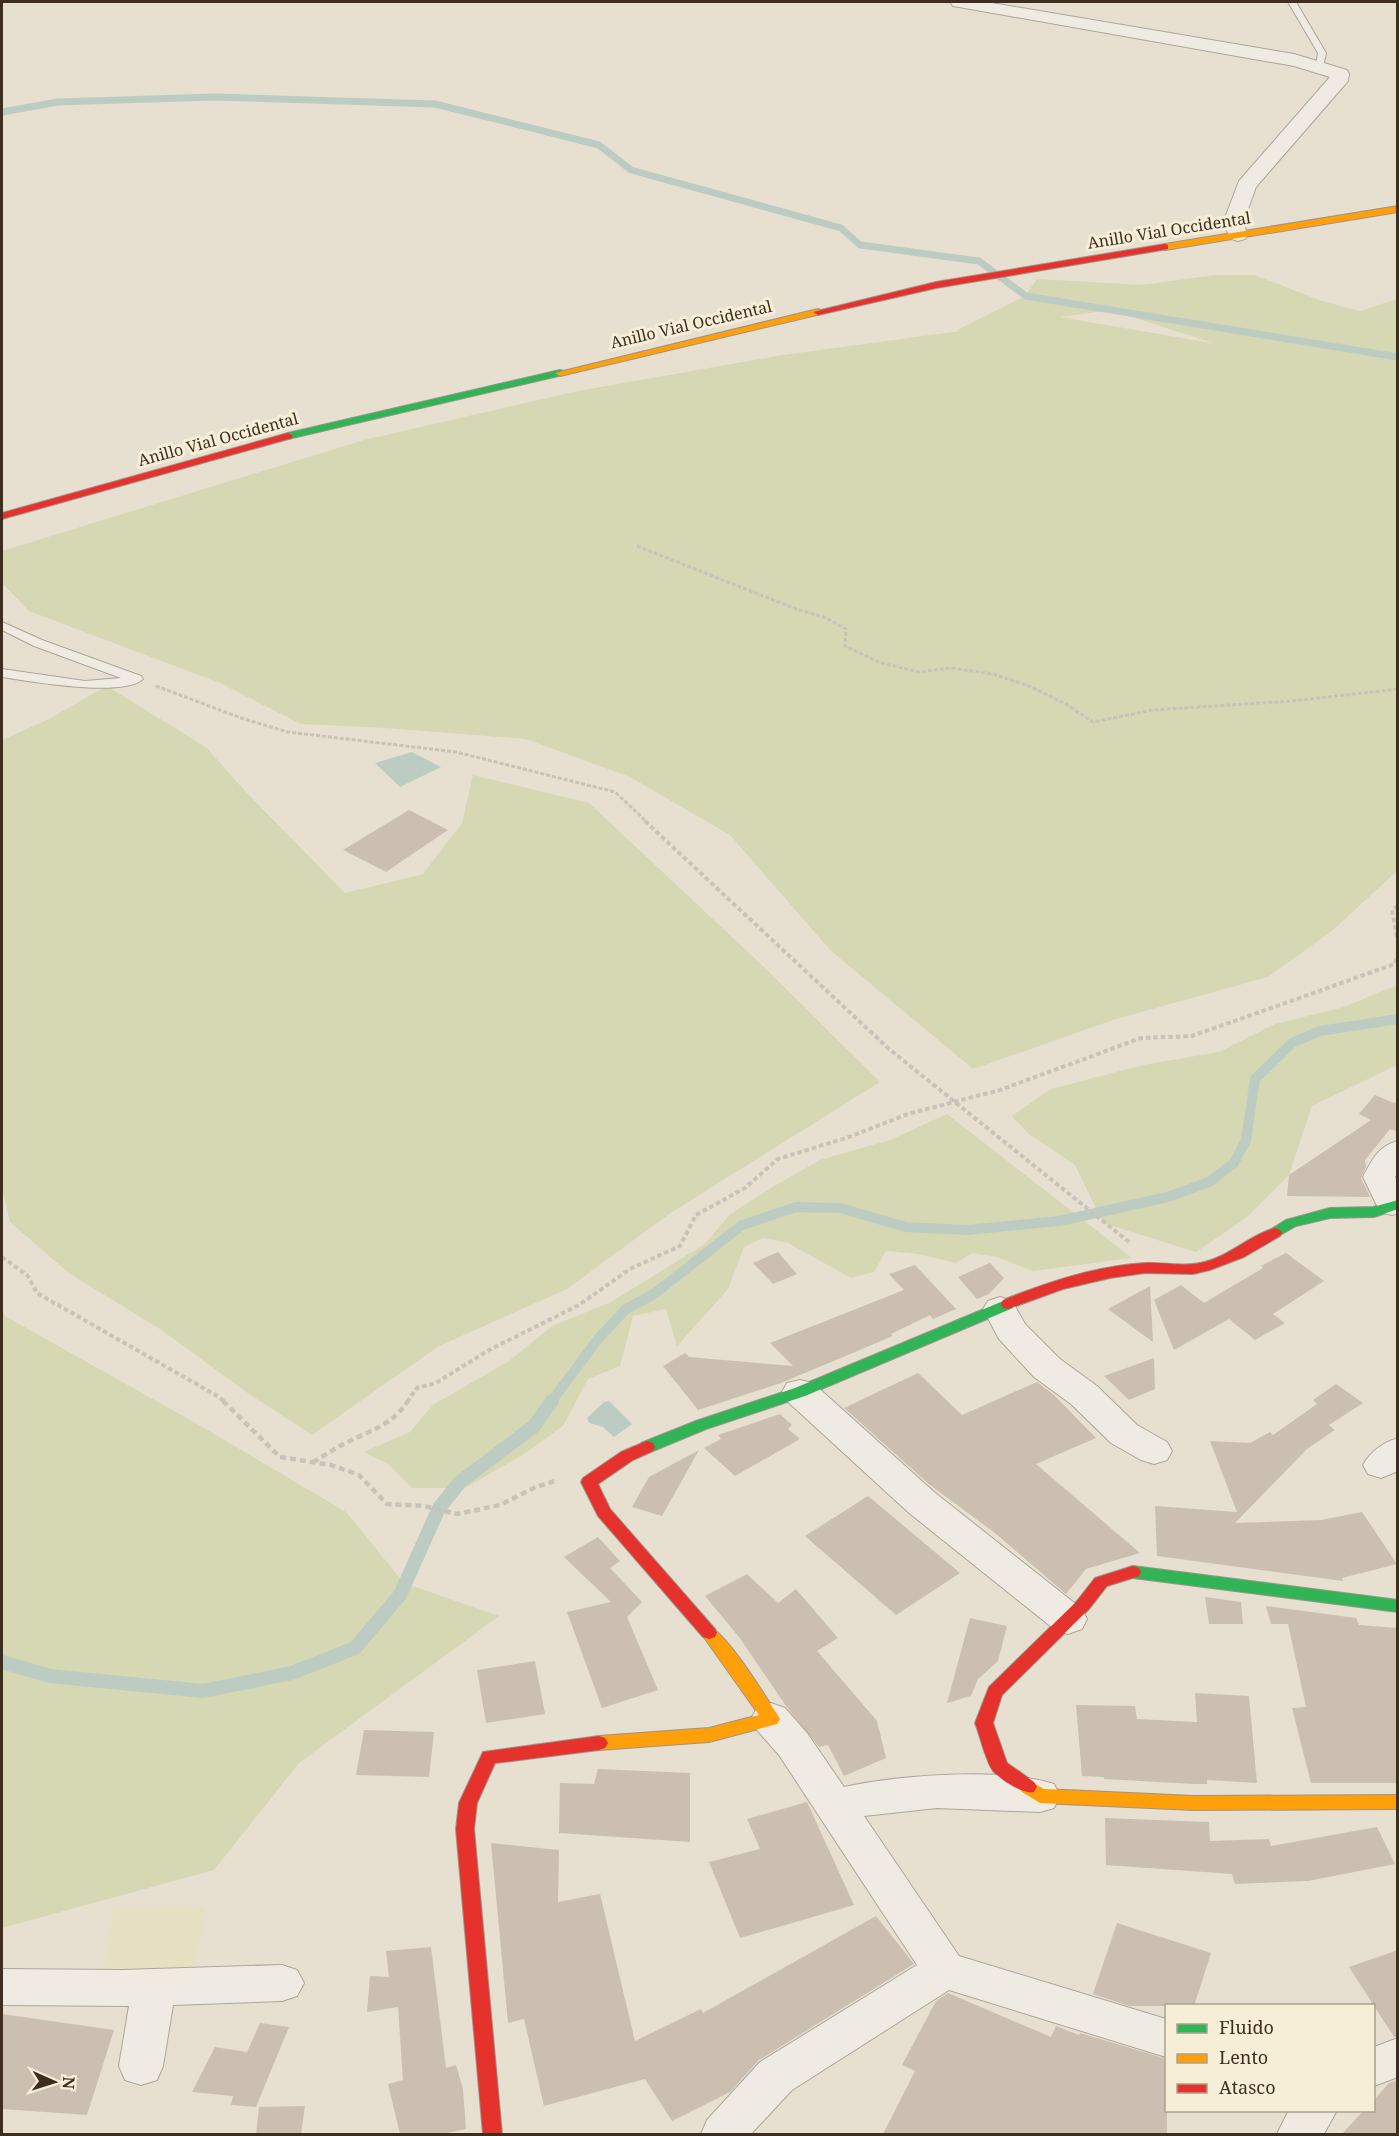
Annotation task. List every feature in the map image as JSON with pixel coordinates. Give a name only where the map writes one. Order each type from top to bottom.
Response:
[{"type":"main road","name":"Anillo Vial Occidental","points":[[2,516],[284,437],[936,285],[1398,209]]},
{"type":"main road","points":[[492,2134],[465,1829],[468,1803],[489,1757],[627,1740],[709,1735],[771,1719],[723,1650],[604,1512],[589,1482],[627,1456],[701,1425],[800,1392],[1038,1291],[1080,1279],[1145,1268],[1198,1268],[1237,1255],[1291,1223],[1330,1213],[1374,1212],[1395,1204]]},
{"type":"main road","points":[[1398,1606],[1136,1571],[1101,1582],[1083,1605],[995,1692],[984,1723],[1000,1767],[1040,1796],[1194,1803],[1398,1802]]},
{"type":"street","points":[[959,2],[1320,65],[1340,74],[1339,81],[1246,185],[1233,222],[1238,235]]},
{"type":"street","points":[[1395,1204],[1379,1178],[1389,1159],[1398,1151]]},
{"type":"street","points":[[1000,1309],[1011,1331],[1047,1368],[1084,1395],[1124,1434],[1154,1450]]},
{"type":"street","points":[[800,1392],[921,1502],[1068,1619]]},
{"type":"street","points":[[771,1719],[793,1744],[944,1970],[1165,2037]]},
{"type":"street","points":[[835,1806],[872,1796],[911,1793],[999,1792],[1040,1796]]},
{"type":"street","points":[[723,2134],[776,2076],[944,1970]]},
{"type":"street","points":[[2,1987],[154,1987],[282,1983]]},
{"type":"street","points":[[141,2066],[154,1987]]},
{"type":"street","points":[[1375,2067],[1398,2057]]},
{"type":"street","points":[[1299,2134],[1314,2112]]},
{"type":"lane","points":[[1292,2],[1322,53],[1320,65]]},
{"type":"lane","points":[[2,626],[38,643],[137,679]]},
{"type":"lane","points":[[2,674],[85,685],[137,679]]},
{"type":"path","points":[[637,546],[796,609],[824,617],[846,629],[845,646],[881,663],[919,672],[950,668],[993,674],[1029,686],[1066,704],[1094,722],[1153,710],[1292,701],[1398,689]]},
{"type":"path","points":[[137,679],[244,719],[288,732],[456,752],[615,792],[889,1049],[1103,1223],[1166,1269]]},
{"type":"path","points":[[1398,906],[1392,910],[1398,942]]},
{"type":"path","points":[[313,1462],[347,1442],[381,1428],[399,1414],[417,1388],[436,1383],[489,1350],[579,1305],[630,1269],[680,1246],[696,1215],[745,1188],[778,1159],[955,1101],[1000,1090],[1141,1038],[1192,1036],[1395,964],[1398,954]]},
{"type":"path","points":[[2,1257],[28,1276],[37,1293],[219,1397],[280,1457],[331,1465],[359,1475],[387,1504],[424,1506],[457,1514],[500,1505],[536,1487],[569,1477],[589,1482]]},
{"type":"shaded area","points":[[412,752],[441,767],[400,787],[375,763]]},
{"type":"shaded area","points":[[609,1401],[632,1424],[614,1437],[603,1427],[589,1423],[587,1418],[604,1402]]},
{"type":"shaded area","points":[[206,1907],[195,1968],[103,1970],[114,1908]]},
{"type":"green space","points":[[1215,275],[1254,275],[1322,301],[1360,311],[1397,299],[1397,871],[1332,931],[1268,977],[1116,1019],[973,1069],[831,951],[730,835],[630,777],[526,739],[301,724],[220,683],[29,611],[2,583],[2,551],[364,440],[578,391],[783,355],[960,331],[957,330],[1025,296],[1037,279],[1142,285]],"holes":[[[1111,310],[1215,344],[1060,317]]]},
{"type":"green space","points":[[107,686],[207,748],[244,790],[345,893],[423,874],[462,823],[473,775],[589,803],[765,968],[880,1082],[669,1214],[567,1289],[439,1346],[312,1435],[249,1394],[160,1329],[70,1274],[10,1222],[2,1188],[2,740],[49,719]]},
{"type":"green space","points":[[1397,985],[1397,1065],[1312,1106],[1289,1175],[1246,1218],[1196,1252],[1103,1223],[1075,1165],[1029,1134],[1012,1116],[1051,1089],[1143,1065],[1219,1052],[1275,1024],[1344,1007]]},
{"type":"green space","points":[[947,1114],[1132,1258],[1033,1271],[997,1257],[972,1253],[956,1263],[918,1254],[886,1251],[874,1272],[851,1278],[788,1243],[763,1238],[744,1247],[728,1289],[677,1346],[666,1309],[633,1316],[620,1366],[588,1379],[563,1426],[524,1454],[465,1488],[412,1488],[388,1464],[364,1452],[410,1432],[433,1405],[509,1361],[552,1326],[611,1302],[705,1244],[730,1214],[776,1185],[820,1160],[890,1140]]},
{"type":"green space","points":[[2,1309],[5,1316],[199,1425],[346,1512],[404,1583],[499,1616],[299,1763],[214,1870],[2,1928]]},
{"type":"building","points":[[409,810],[448,830],[386,872],[343,850]]},
{"type":"building","points":[[1375,1095],[1394,1103],[1398,1101],[1398,1132],[1390,1129],[1365,1160],[1366,1167],[1361,1178],[1370,1197],[1287,1196],[1289,1175],[1371,1120],[1359,1114]]},
{"type":"building","points":[[778,1252],[797,1274],[773,1284],[753,1263]]},
{"type":"building","points":[[1286,1253],[1324,1281],[1273,1314],[1285,1323],[1255,1340],[1229,1319],[1174,1350],[1154,1300],[1181,1285],[1204,1303],[1263,1268],[1261,1266]]},
{"type":"building","points":[[990,1263],[1004,1278],[989,1294],[977,1299],[958,1277]]},
{"type":"building","points":[[915,1265],[956,1309],[933,1319],[930,1315],[891,1334],[893,1336],[781,1383],[698,1410],[663,1366],[685,1353],[689,1357],[793,1366],[770,1343],[904,1290],[889,1274]]},
{"type":"building","points":[[1150,1286],[1153,1342],[1108,1309]]},
{"type":"building","points":[[1154,1358],[1155,1389],[1129,1400],[1104,1376]]},
{"type":"building","points":[[918,1373],[962,1415],[1037,1382],[1054,1395],[1096,1438],[1036,1464],[1140,1553],[1086,1569],[1066,1594],[995,1533],[930,1485],[844,1408]]},
{"type":"building","points":[[1336,1384],[1363,1403],[1329,1425],[1335,1430],[1307,1449],[1235,1523],[1321,1520],[1362,1512],[1397,1564],[1342,1578],[1343,1581],[1157,1556],[1155,1506],[1237,1512],[1210,1441],[1250,1443],[1270,1432],[1273,1435],[1317,1404],[1313,1400]]},
{"type":"building","points":[[780,1414],[792,1425],[788,1429],[800,1439],[735,1476],[704,1448],[721,1439],[718,1435]]},
{"type":"building","points":[[699,1450],[662,1516],[632,1507],[649,1477]]},
{"type":"building","points":[[868,1496],[960,1573],[896,1615],[805,1536]]},
{"type":"building","points":[[598,1537],[620,1561],[610,1568],[642,1602],[627,1617],[658,1690],[602,1708],[567,1612],[611,1602],[564,1557]]},
{"type":"building","points":[[747,1574],[778,1603],[796,1589],[838,1638],[817,1651],[877,1721],[886,1758],[844,1776],[828,1745],[819,1747],[786,1706],[739,1637],[705,1596]]},
{"type":"building","points":[[1205,1597],[1241,1602],[1243,1624],[1209,1624]]},
{"type":"building","points":[[1266,1606],[1356,1618],[1359,1625],[1398,1628],[1398,1783],[1311,1783],[1292,1708],[1306,1707],[1288,1624],[1271,1624]]},
{"type":"building","points":[[970,1618],[1007,1626],[998,1661],[978,1679],[971,1696],[947,1703]]},
{"type":"building","points":[[535,1661],[545,1714],[486,1723],[477,1670]]},
{"type":"building","points":[[1195,1693],[1249,1696],[1257,1783],[1207,1780],[1207,1784],[1194,1784],[1082,1776],[1076,1705],[1135,1706],[1137,1719],[1197,1722]]},
{"type":"building","points":[[364,1730],[434,1732],[429,1777],[356,1775]]},
{"type":"building","points":[[598,1769],[690,1773],[690,1842],[559,1833],[560,1783],[594,1784]]},
{"type":"building","points":[[807,1802],[854,1905],[740,1938],[709,1862],[760,1849],[747,1819]]},
{"type":"building","points":[[1105,1818],[1209,1822],[1210,1841],[1269,1839],[1271,1846],[1377,1827],[1395,1864],[1308,1881],[1235,1884],[1232,1874],[1106,1865]]},
{"type":"building","points":[[491,1843],[559,1850],[558,1902],[600,1894],[635,2041],[701,2009],[703,2013],[876,1916],[914,1964],[759,2060],[730,2092],[672,2121],[645,2079],[544,2106],[524,2019],[508,2023]]},
{"type":"building","points":[[1117,1923],[1211,1953],[1195,2004],[1129,2006],[1093,1994]]},
{"type":"building","points":[[431,1947],[446,2068],[456,2065],[463,2089],[466,2129],[443,2134],[400,2134],[388,2084],[403,2080],[398,2007],[367,2012],[370,1976],[389,1977],[386,1951]]},
{"type":"building","points":[[1398,1950],[1398,2036],[1394,2037],[1375,2004],[1373,2004],[1349,1967]]},
{"type":"building","points":[[948,1993],[1051,2037],[1056,2026],[1079,2035],[1080,2033],[1165,2058],[1167,2134],[883,2134],[915,2071],[902,2065],[936,2001]]},
{"type":"building","points":[[2,2014],[114,2030],[87,2115],[2,2109]]},
{"type":"building","points":[[260,2023],[289,2027],[256,2107],[231,2105],[233,2096],[192,2092],[215,2047],[247,2052]]},
{"type":"building","points":[[1398,2080],[1398,2134],[1342,2134],[1362,2112],[1375,2112],[1375,2099],[1389,2083]]},
{"type":"building","points":[[305,2106],[301,2134],[256,2134],[259,2107]]},
{"type":"waterway","points":[[2,112],[58,102],[214,97],[435,104],[599,145],[631,170],[841,228],[860,245],[979,261],[1026,296],[1398,357]]},
{"type":"waterway","points":[[551,1402],[598,1339],[626,1309],[654,1294],[742,1225],[796,1207],[840,1208],[906,1227],[967,1230],[1059,1221],[1168,1197],[1209,1182],[1234,1163],[1246,1140],[1255,1079],[1292,1043],[1320,1031],[1398,1019]]},
{"type":"waterway","points":[[2,1662],[50,1676],[203,1691],[292,1673],[355,1648],[400,1595],[439,1508],[460,1482],[534,1426],[552,1401]]},
{"type":"traffic: fast","points":[[288,436],[560,373]]},
{"type":"traffic: fast","points":[[1275,1233],[1291,1223],[1330,1213],[1374,1212],[1398,1204]]},
{"type":"traffic: fast","points":[[647,1447],[701,1425],[800,1392],[1008,1304]]},
{"type":"traffic: fast","points":[[1133,1572],[1398,1606]]},
{"type":"traffic: slow","points":[[1165,247],[1398,209]]},
{"type":"traffic: slow","points":[[560,373],[818,312]]},
{"type":"traffic: slow","points":[[599,1743],[709,1735],[771,1719],[723,1649],[709,1633]]},
{"type":"traffic: slow","points":[[1028,1787],[1040,1796],[1194,1803],[1398,1802]]},
{"type":"traffic: jam","points":[[818,312],[936,285],[1165,247]]},
{"type":"traffic: jam","points":[[2,516],[288,436]]},
{"type":"traffic: jam","points":[[1008,1304],[1058,1285],[1092,1276],[1145,1268],[1200,1268],[1239,1254],[1275,1233]]},
{"type":"traffic: jam","points":[[647,1447],[627,1456],[589,1482],[604,1512],[709,1633]]},
{"type":"traffic: jam","points":[[1028,1787],[1000,1767],[984,1723],[995,1692],[1083,1605],[1101,1582],[1133,1572]]},
{"type":"traffic: jam","points":[[492,2134],[465,1829],[468,1803],[489,1757],[599,1743]]}]
